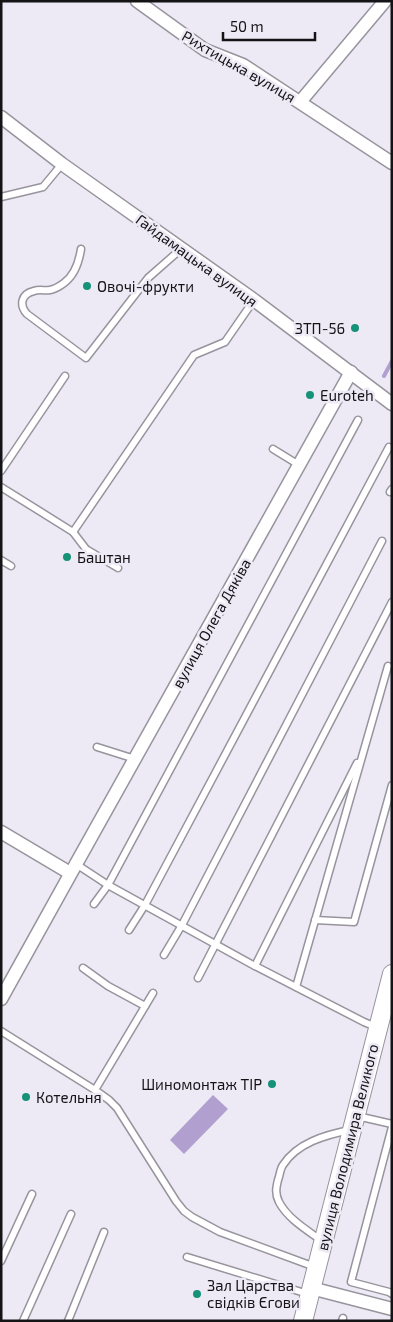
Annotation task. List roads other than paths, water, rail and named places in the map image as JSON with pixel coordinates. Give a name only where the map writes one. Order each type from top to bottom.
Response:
[{"type":"street","name":"Рихтицька вулиця","points":[[137,1],[205,50],[243,65],[392,162]]},
{"type":"street","points":[[300,102],[385,1]]},
{"type":"street","name":"Гайдамацька вулиця","points":[[1,117],[62,164],[254,300],[392,404]]},
{"type":"street","name":"вулиця Олега Дяківа","points":[[1,999],[351,372]]},
{"type":"street","points":[[3,836],[73,869]]},
{"type":"street","name":"вулиця Володимира Великого","points":[[303,1321],[392,974]]},
{"type":"street","points":[[310,1291],[386,1307]]},
{"type":"lane","points":[[1,197],[43,187],[62,164]]},
{"type":"lane","points":[[81,249],[79,261],[69,279],[56,288],[27,293],[22,304],[23,309],[28,314],[86,358],[148,278],[182,248]]},
{"type":"lane","points":[[73,532],[194,355],[225,342],[254,300]]},
{"type":"lane","points":[[1,471],[65,376]]},
{"type":"lane","points":[[94,904],[108,884],[358,420]]},
{"type":"lane","points":[[129,930],[145,905],[389,447]]},
{"type":"lane","points":[[273,449],[299,465]]},
{"type":"lane","points":[[1,486],[73,532],[86,549],[118,568]]},
{"type":"lane","points":[[164,955],[182,925],[382,541]]},
{"type":"lane","points":[[1,560],[11,566]]},
{"type":"lane","points":[[198,978],[392,602]]},
{"type":"lane","points":[[296,987],[388,666]]},
{"type":"lane","points":[[97,747],[134,759]]},
{"type":"lane","points":[[255,966],[365,749]]},
{"type":"lane","points":[[315,920],[354,922],[392,785]]},
{"type":"lane","points":[[73,869],[108,884],[255,966],[364,1022],[378,1027]]},
{"type":"lane","points":[[83,968],[108,986],[145,1006]]},
{"type":"lane","points":[[95,1090],[153,993]]},
{"type":"lane","points":[[1,1031],[110,1100],[176,1201],[192,1217],[211,1228],[235,1238],[316,1267]]},
{"type":"lane","points":[[322,1242],[290,1216],[279,1202],[275,1192],[282,1166],[294,1152],[314,1140],[332,1134],[353,1123],[392,1126],[352,1282],[389,1292],[392,1295],[386,1307]]},
{"type":"lane","points":[[1,1261],[32,1194]]},
{"type":"lane","points":[[23,1321],[71,1214]]},
{"type":"lane","points":[[68,1321],[104,1232]]},
{"type":"lane","points":[[187,1257],[310,1291]]},
{"type":"waterway","points":[[384,376],[392,361]]},
{"type":"place","name":"Овочі-фрукти","points":[[87,286]]},
{"type":"place","name":"ЗТП-56","points":[[355,328]]},
{"type":"place","name":"Euroteh","points":[[310,395]]},
{"type":"place","name":"Баштан","points":[[67,557]]},
{"type":"place","name":"Шиномонтаж ТІР","points":[[272,1084]]},
{"type":"place","name":"Котельня","points":[[26,1097]]},
{"type":"place","name":"Зал Царства свідків Єгови","points":[[197,1294]]}]
